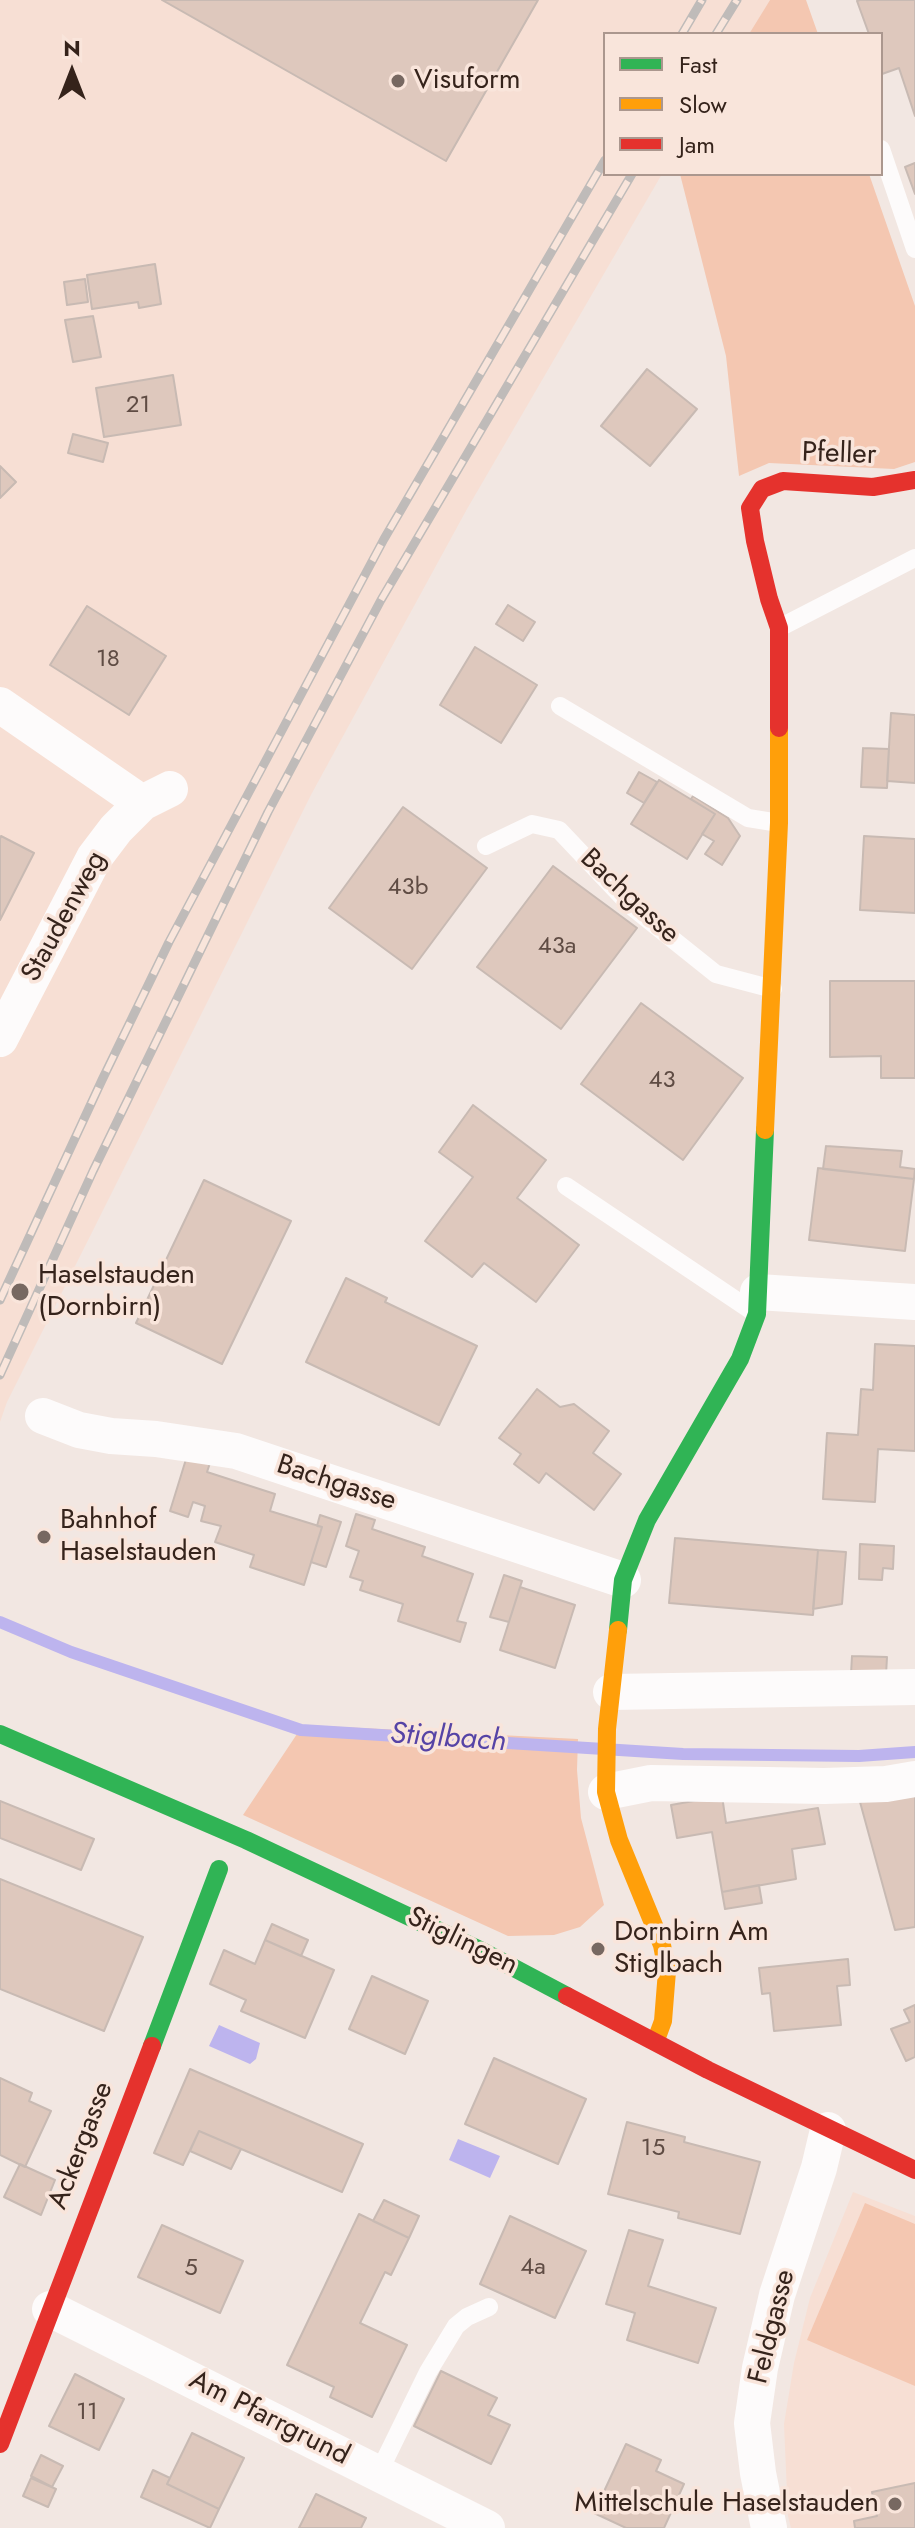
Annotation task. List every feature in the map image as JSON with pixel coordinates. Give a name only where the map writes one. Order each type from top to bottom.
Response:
[{"type":"street","name":"Pfeller","points":[[779,628],[769,599],[750,508],[762,489],[783,481],[873,487],[915,480]]},
{"type":"street","points":[[656,2040],[663,2021],[667,1971],[662,1945],[619,1840],[606,1780],[607,1729],[623,1580],[647,1520],[740,1359],[758,1303],[779,823],[779,628]]},
{"type":"street","name":"Staudenweg","points":[[0,705],[156,796],[116,829],[94,858],[0,1039]]},
{"type":"street","points":[[758,1303],[915,1302]]},
{"type":"street","name":"Bachgasse","points":[[43,1416],[75,1437],[111,1436],[236,1451],[623,1580]]},
{"type":"street","points":[[611,1692],[915,1687]]},
{"type":"street","name":"Stiglingen","points":[[0,1734],[246,1840],[482,1951],[708,2070],[915,2170]]},
{"type":"street","points":[[606,1780],[824,1786],[886,1784],[915,1779]]},
{"type":"street","name":"Ackergasse","points":[[0,2444],[219,1869]]},
{"type":"street","name":"Feldgasse","points":[[769,2528],[752,2423],[760,2368],[777,2295],[819,2168],[828,2130]]},
{"type":"street","name":"Am Pfarrgrund","points":[[50,2309],[487,2528]]},
{"type":"lane","points":[[883,155],[915,249]]},
{"type":"lane","points":[[779,628],[915,558]]},
{"type":"lane","points":[[560,706],[748,818],[779,823]]},
{"type":"lane","name":"Bachgasse","points":[[486,846],[532,824],[559,830],[631,906],[716,974],[773,989]]},
{"type":"lane","points":[[566,1186],[758,1303]]},
{"type":"lane","points":[[378,2474],[428,2372],[456,2326],[489,2307]]},
{"type":"shaded area","points":[[0,0],[770,0],[750,32],[603,32],[603,176],[661,176],[467,509],[312,793],[7,1402],[0,1422]]},
{"type":"shaded area","points":[[770,0],[806,0],[817,32],[750,32]]},
{"type":"shaded area","points":[[681,176],[870,176],[915,306],[915,462],[894,469],[769,463],[739,476],[726,356]]},
{"type":"shaded area","points":[[303,1725],[578,1739],[581,1818],[604,1905],[580,1927],[554,1935],[508,1936],[243,1815]]},
{"type":"shaded area","points":[[219,2025],[260,2043],[256,2059],[250,2064],[209,2046]]},
{"type":"shaded area","points":[[458,2139],[500,2156],[490,2178],[449,2160]]},
{"type":"shaded area","points":[[853,2192],[915,2216],[915,2528],[791,2528],[784,2424],[794,2363],[810,2298]]},
{"type":"shaded area","points":[[865,2203],[915,2224],[915,2386],[807,2340]]},
{"type":"building","name":"Visuform","points":[[162,0],[538,0],[446,161]]},
{"type":"building","points":[[915,0],[915,116],[899,68],[883,74],[883,32],[868,32],[857,1]]},
{"type":"building","points":[[915,163],[915,194],[905,167]]},
{"type":"building","points":[[155,264],[161,304],[139,308],[138,302],[92,309],[87,275]]},
{"type":"building","points":[[85,279],[88,302],[67,305],[64,282]]},
{"type":"building","points":[[93,316],[101,357],[73,362],[65,320]]},
{"type":"building","points":[[647,369],[697,409],[650,466],[601,426]]},
{"type":"building","points":[[173,375],[181,425],[104,437],[96,388]]},
{"type":"building","points":[[73,434],[108,443],[103,462],[68,453]]},
{"type":"building","points":[[0,466],[16,482],[0,498]]},
{"type":"building","points":[[508,605],[535,622],[523,641],[496,624]]},
{"type":"building","points":[[87,606],[166,656],[129,715],[50,665]]},
{"type":"building","points":[[475,647],[537,685],[501,743],[440,705]]},
{"type":"building","points":[[891,713],[915,715],[915,783],[887,781]]},
{"type":"building","points":[[863,748],[889,749],[887,788],[861,787]]},
{"type":"building","points":[[639,772],[657,782],[644,803],[627,793]]},
{"type":"building","points":[[659,780],[715,814],[687,859],[631,824]]},
{"type":"building","points":[[693,796],[728,818],[740,836],[722,865],[705,854],[714,841],[702,834],[715,814],[691,799]]},
{"type":"building","points":[[403,807],[487,868],[412,969],[329,908]]},
{"type":"building","points":[[1,836],[34,853],[0,920],[0,839]]},
{"type":"building","points":[[864,836],[915,839],[915,913],[860,910]]},
{"type":"building","points":[[553,866],[637,928],[561,1029],[477,967]]},
{"type":"building","points":[[830,981],[915,981],[915,1078],[881,1078],[881,1056],[830,1057]]},
{"type":"building","points":[[641,1003],[743,1078],[683,1160],[581,1084]]},
{"type":"building","points":[[473,1105],[546,1160],[517,1198],[579,1245],[536,1302],[484,1263],[472,1277],[425,1241],[473,1177],[439,1152]]},
{"type":"building","points":[[826,1146],[902,1151],[900,1167],[915,1169],[914,1179],[823,1169]]},
{"type":"building","points":[[818,1168],[914,1179],[905,1251],[809,1240]]},
{"type":"building","points":[[204,1180],[291,1221],[222,1364],[136,1323]]},
{"type":"building","points":[[346,1278],[387,1298],[385,1302],[477,1346],[439,1425],[306,1362]]},
{"type":"building","points":[[875,1344],[915,1346],[915,1451],[878,1449],[875,1502],[823,1499],[827,1433],[858,1435],[861,1389],[873,1390]]},
{"type":"building","points":[[537,1389],[560,1407],[574,1404],[609,1431],[593,1453],[621,1474],[594,1510],[546,1473],[539,1483],[514,1464],[521,1454],[499,1438]]},
{"type":"building","points":[[187,1456],[210,1463],[207,1472],[275,1494],[270,1511],[322,1527],[304,1585],[250,1567],[254,1555],[215,1542],[221,1526],[201,1521],[205,1506],[193,1502],[188,1517],[170,1511]]},
{"type":"building","points":[[356,1514],[375,1520],[372,1529],[425,1547],[422,1556],[473,1574],[457,1621],[466,1623],[460,1642],[398,1621],[403,1604],[360,1590],[363,1581],[350,1577],[359,1551],[346,1546]]},
{"type":"building","points":[[320,1515],[341,1522],[326,1567],[311,1562],[322,1527],[317,1526]]},
{"type":"building","points":[[675,1538],[818,1550],[813,1615],[669,1603]]},
{"type":"building","points":[[860,1544],[894,1546],[893,1569],[883,1568],[882,1580],[859,1579]]},
{"type":"building","points":[[818,1550],[846,1552],[842,1604],[813,1609]]},
{"type":"building","points":[[504,1575],[522,1581],[509,1622],[490,1617]]},
{"type":"building","points":[[520,1587],[575,1605],[555,1668],[500,1650]]},
{"type":"building","points":[[852,1656],[887,1657],[886,1675],[851,1674]]},
{"type":"building","points":[[915,1788],[915,1927],[895,1930],[860,1802]]},
{"type":"building","points":[[722,1796],[726,1823],[818,1808],[825,1844],[792,1849],[796,1879],[722,1892],[712,1832],[677,1838],[671,1805]]},
{"type":"building","points":[[0,1801],[94,1839],[81,1870],[0,1838]]},
{"type":"building","points":[[0,1879],[143,1937],[104,2031],[0,1989]]},
{"type":"building","points":[[759,1885],[762,1903],[725,1909],[722,1892]]},
{"type":"building","points":[[272,1924],[308,1940],[301,1956],[265,1940]]},
{"type":"building","points":[[265,1940],[334,1970],[305,2038],[241,2011],[246,2000],[210,1984],[224,1950],[255,1964]]},
{"type":"building","points":[[848,1959],[850,1985],[837,1986],[841,2025],[774,2031],[770,1993],[762,1994],[759,1968]]},
{"type":"building","points":[[372,1976],[428,2001],[405,2054],[349,2029]]},
{"type":"building","points":[[915,2005],[915,2057],[906,2061],[891,2029],[910,2022],[904,2010]]},
{"type":"building","points":[[494,2058],[586,2099],[558,2164],[465,2124]]},
{"type":"building","points":[[190,2069],[363,2144],[342,2192],[199,2131],[183,2165],[154,2153]]},
{"type":"building","points":[[0,2078],[32,2093],[29,2101],[51,2111],[25,2167],[0,2155]]},
{"type":"building","points":[[627,2122],[685,2137],[684,2142],[760,2162],[740,2234],[678,2218],[679,2212],[608,2194]]},
{"type":"building","points":[[199,2131],[241,2149],[231,2169],[190,2151]]},
{"type":"building","points":[[20,2164],[55,2180],[41,2215],[4,2197]]},
{"type":"building","points":[[384,2200],[419,2216],[409,2238],[373,2221]]},
{"type":"building","points":[[359,2214],[409,2238],[391,2275],[385,2272],[360,2323],[407,2345],[372,2417],[330,2397],[334,2387],[287,2365]]},
{"type":"building","points":[[510,2216],[586,2251],[555,2318],[480,2284]]},
{"type":"building","points":[[162,2225],[243,2261],[220,2313],[138,2277]]},
{"type":"building","points":[[629,2230],[663,2240],[648,2286],[716,2308],[698,2363],[627,2340],[635,2313],[606,2304]]},
{"type":"building","points":[[441,2371],[497,2398],[488,2415],[510,2425],[491,2464],[414,2426]]},
{"type":"building","points":[[75,2374],[124,2399],[99,2450],[49,2426]]},
{"type":"building","points":[[192,2433],[244,2458],[219,2509],[167,2484]]},
{"type":"building","points":[[626,2444],[661,2460],[656,2471],[684,2484],[664,2528],[626,2528],[594,2513]]},
{"type":"building","points":[[41,2455],[63,2466],[52,2487],[31,2476]]},
{"type":"building","points":[[153,2470],[170,2478],[167,2484],[219,2509],[210,2528],[141,2497]]},
{"type":"building","points":[[31,2478],[56,2489],[48,2507],[23,2496]]},
{"type":"building","name":"Mittelschule Haselstauden","points":[[915,2483],[915,2528],[855,2528],[854,2521],[877,2516],[872,2492]]},
{"type":"building","points":[[316,2494],[366,2518],[361,2528],[299,2528]]},
{"type":"waterway","name":"Stiglbach","points":[[0,1622],[71,1652],[301,1730],[683,1754],[859,1756],[915,1752]]},
{"type":"railway","points":[[683,32],[702,0]]},
{"type":"railway","points":[[717,32],[737,0]]},
{"type":"railway","points":[[0,1300],[169,942],[384,539],[603,163]]},
{"type":"railway","points":[[0,1375],[93,1171],[268,812],[381,600],[631,176]]},
{"type":"traffic: fast","points":[[618,1630],[623,1580],[647,1520],[740,1359],[757,1314],[765,1130]]},
{"type":"traffic: fast","points":[[0,1734],[246,1840],[482,1951],[567,1996]]},
{"type":"traffic: fast","points":[[152,2046],[219,1869]]},
{"type":"traffic: slow","points":[[765,1130],[779,823],[779,728]]},
{"type":"traffic: slow","points":[[618,1630],[607,1729],[606,1792],[619,1840],[662,1945],[667,1971],[663,2021],[656,2040]]},
{"type":"traffic: jam","points":[[779,728],[779,628],[769,599],[750,508],[762,489],[783,481],[873,487],[915,480]]},
{"type":"traffic: jam","points":[[567,1996],[708,2070],[915,2170]]},
{"type":"traffic: jam","points":[[0,2444],[152,2046]]},
{"type":"place","name":"Visuform","points":[[398,81]]},
{"type":"place","name":"Haselstauden (Dornbirn)","points":[[20,1292]]},
{"type":"place","name":"Bahnhof Haselstauden","points":[[44,1537]]},
{"type":"place","name":"Dornbirn Am Stiglbach","points":[[598,1949]]},
{"type":"place","name":"Mittelschule Haselstauden","points":[[895,2504]]}]
